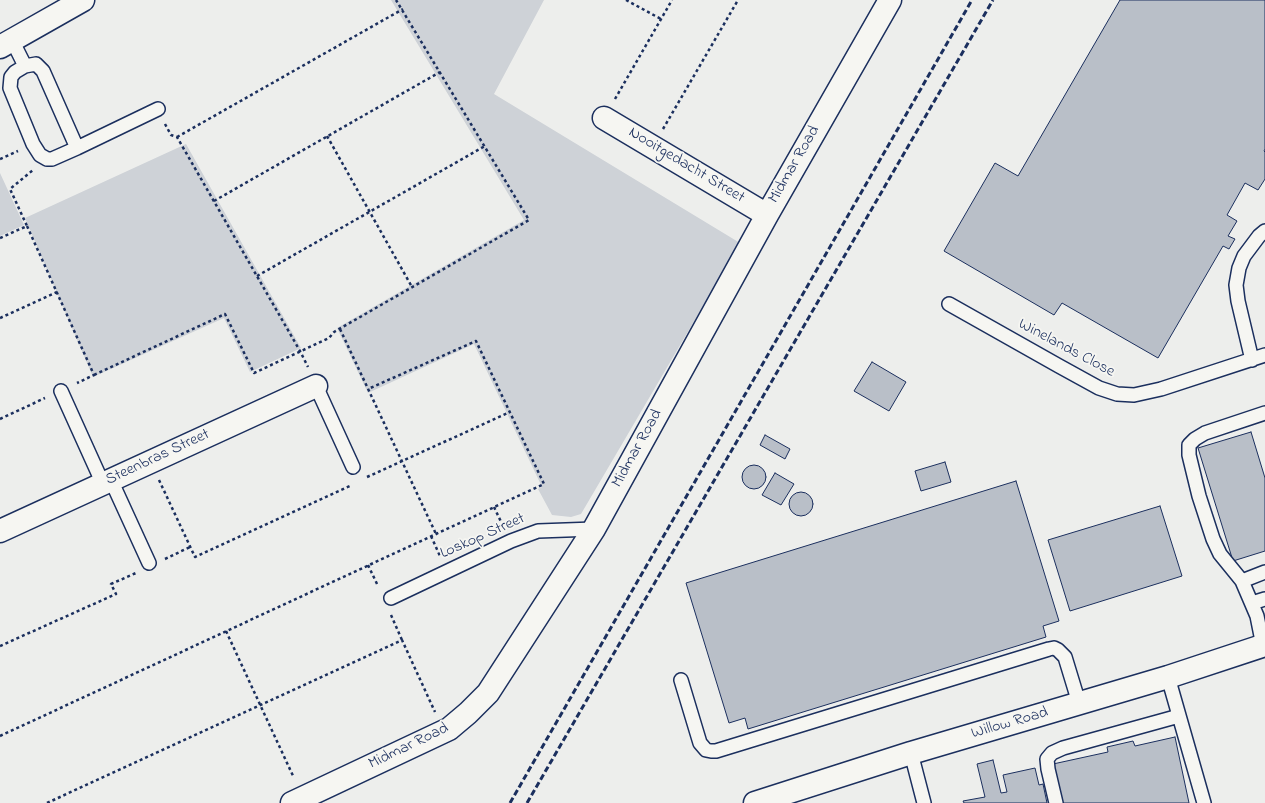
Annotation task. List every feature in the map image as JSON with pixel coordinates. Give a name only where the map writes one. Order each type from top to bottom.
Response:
[{"type":"street","points":[[6,43],[83,0]]},
{"type":"street","name":"Midmar Road","points":[[297,800],[449,729],[488,693],[594,529],[767,215],[890,0]]},
{"type":"street","name":"Nooitgedacht Street","points":[[604,118],[767,215]]},
{"type":"street","name":"Steenbras Street","points":[[0,531],[316,386]]},
{"type":"street","name":"Willow Road","points":[[755,803],[911,753],[1264,648]]},
{"type":"lane","points":[[6,43],[25,66]]},
{"type":"lane","points":[[77,148],[43,71],[36,64],[25,66],[14,72],[11,77],[10,88],[33,144],[40,155],[47,159],[58,157],[77,148],[158,109]]},
{"type":"lane","points":[[1252,360],[1238,301],[1236,285],[1239,268],[1244,256],[1259,236],[1265,231]]},
{"type":"lane","name":"Winelands Close","points":[[949,304],[1072,374],[1099,388],[1117,394],[1134,395],[1161,389],[1265,355]]},
{"type":"lane","points":[[316,386],[353,467]]},
{"type":"lane","points":[[61,391],[149,564]]},
{"type":"lane","points":[[1264,648],[1257,616],[1242,581],[1224,559],[1213,539],[1198,496],[1188,455],[1189,445],[1194,438],[1205,433],[1265,414]]},
{"type":"lane","name":"Loskop Street","points":[[391,598],[538,531],[594,529]]},
{"type":"lane","points":[[1242,581],[1265,572]]},
{"type":"lane","points":[[1252,603],[1265,599]]},
{"type":"lane","points":[[681,680],[700,743],[706,750],[711,752],[1054,648],[1065,657],[1079,703]]},
{"type":"lane","points":[[1168,677],[1204,803]]},
{"type":"lane","points":[[1056,803],[1047,759],[1052,753],[1063,748],[1179,716]]},
{"type":"lane","points":[[911,753],[924,803]]},
{"type":"path","points":[[0,419],[225,314],[254,373],[329,338],[334,332],[529,220],[403,9],[396,0]]},
{"type":"path","points":[[626,0],[661,19]]},
{"type":"path","points":[[604,118],[672,0]]},
{"type":"path","points":[[653,147],[738,0]]},
{"type":"path","points":[[177,137],[403,9]]},
{"type":"path","points":[[214,201],[440,72]]},
{"type":"path","points":[[158,109],[171,135],[177,137],[300,351],[316,386]]},
{"type":"path","points":[[327,136],[412,287]]},
{"type":"path","points":[[257,276],[485,146]]},
{"type":"path","points":[[47,159],[10,189],[94,376]]},
{"type":"path","points":[[0,238],[27,226]]},
{"type":"path","points":[[0,318],[57,292]]},
{"type":"path","points":[[340,329],[436,534]]},
{"type":"path","points":[[0,736],[544,484],[476,340],[368,389]]},
{"type":"path","points":[[367,478],[510,412]]},
{"type":"path","points":[[151,462],[195,557],[353,484]]},
{"type":"path","points":[[0,646],[116,594],[111,584],[149,564],[190,547]]},
{"type":"path","points":[[226,631],[260,705],[297,800]]},
{"type":"path","points":[[46,803],[402,640],[444,731]]},
{"type":"shaded area","points":[[391,0],[544,0],[494,94],[740,243],[581,514],[571,517],[552,515],[538,489],[542,487],[474,344],[368,393],[337,328],[524,220]]},
{"type":"shaded area","points":[[186,144],[301,348],[250,372],[224,318],[93,377],[25,218]]},
{"type":"shaded area","points":[[0,173],[24,225],[0,236]]},
{"type":"building","points":[[1120,0],[1265,0],[1265,179],[1258,190],[1245,183],[1227,215],[1237,221],[1228,236],[1235,239],[1229,249],[1223,246],[1158,358],[1062,303],[1054,315],[944,251],[995,163],[1018,176]]},
{"type":"building","points":[[872,362],[906,382],[889,411],[854,391]]},
{"type":"building","points":[[1251,432],[1265,478],[1265,551],[1233,561],[1198,448]]},
{"type":"building","points":[[765,435],[790,449],[785,459],[760,445]]},
{"type":"building","points":[[945,462],[951,482],[921,491],[915,471]]},
{"type":"building","points":[[754,465],[763,468],[766,477],[763,486],[754,489],[745,486],[742,477],[745,468]]},
{"type":"building","points":[[775,473],[794,484],[781,505],[762,495]]},
{"type":"building","points":[[1016,481],[1059,621],[1043,626],[1046,637],[748,729],[745,718],[729,723],[686,583]]},
{"type":"building","points":[[801,492],[810,495],[813,504],[810,513],[801,516],[792,513],[789,504],[792,495]]},
{"type":"building","points":[[1160,506],[1182,576],[1070,611],[1048,540]]},
{"type":"building","points":[[1175,737],[1189,803],[1062,803],[1053,764],[1108,752],[1107,747],[1133,741],[1135,746]]},
{"type":"building","points":[[993,760],[1001,793],[1007,792],[1003,775],[1035,768],[1039,785],[1043,784],[1047,803],[964,803],[963,801],[985,797],[977,764]]},
{"type":"railway","points":[[510,803],[972,0]]},
{"type":"railway","points":[[527,803],[993,0]]}]
